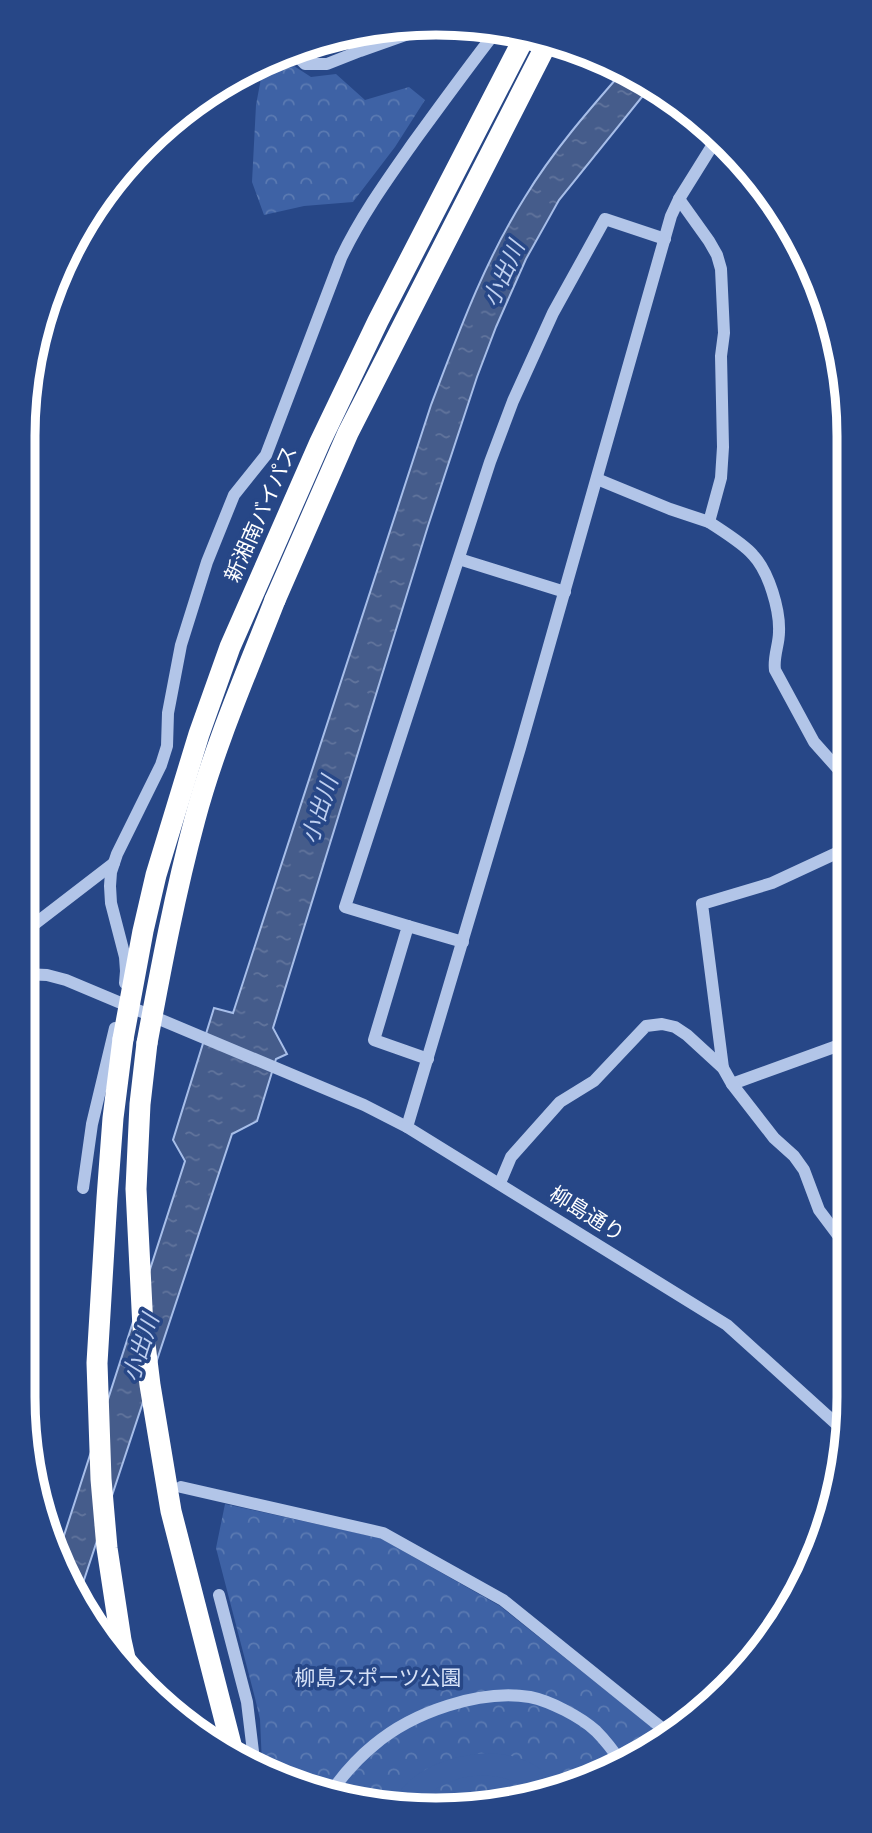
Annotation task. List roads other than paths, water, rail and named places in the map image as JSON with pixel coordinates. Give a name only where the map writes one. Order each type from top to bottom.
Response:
[{"type":"highway","name":"新湘南バイパス","points":[[122,1646],[107,1548],[101,1479],[97,1363],[113,1118],[123,1039],[156,875],[199,734],[230,647],[263,568],[378,321],[521,45]]},
{"type":"highway","points":[[230,1741],[172,1511],[143,1328],[136,1189],[140,1104],[147,1043],[195,817],[227,721],[348,433],[543,50]]},
{"type":"street","points":[[300,59],[305,64],[327,64],[400,37]]},
{"type":"street","points":[[83,1188],[92,1124],[122,1003],[126,971],[111,903],[111,872],[161,765],[167,746],[168,713],[181,645],[207,562],[234,495],[266,455],[341,258],[355,229],[454,85],[490,38]]},
{"type":"street","points":[[407,1127],[565,592],[671,216],[712,145]]},
{"type":"street","points":[[679,199],[717,255],[721,269],[724,333],[721,356],[723,447],[721,478],[709,522]]},
{"type":"street","points":[[463,942],[345,907],[490,462],[513,401],[553,313],[605,219],[664,239]]},
{"type":"street","points":[[597,479],[709,522],[754,555],[765,575],[778,612],[779,634],[775,670],[814,742],[837,768]]},
{"type":"street","points":[[459,559],[565,592]]},
{"type":"street","points":[[723,1068],[702,904],[772,883],[837,853]]},
{"type":"street","points":[[35,924],[114,862]]},
{"type":"street","points":[[408,926],[374,1040],[428,1059]]},
{"type":"street","points":[[35,974],[66,980],[122,1003]]},
{"type":"street","name":"柳島通り","points":[[122,1003],[365,1105],[407,1127],[727,1325],[836,1424]]},
{"type":"street","points":[[500,1183],[511,1157],[560,1102],[594,1081],[646,1026],[662,1024],[675,1027],[687,1035],[723,1068],[774,1139],[794,1156],[804,1170],[819,1210],[837,1234]]},
{"type":"street","points":[[732,1084],[837,1046]]},
{"type":"street","points":[[181,1487],[383,1533],[503,1600],[662,1728]]},
{"type":"street","points":[[219,1595],[247,1702],[253,1754]]},
{"type":"street","points":[[336,1785],[374,1745],[399,1728],[431,1712],[461,1702],[503,1696],[530,1697],[576,1716],[596,1730],[616,1755]]},
{"type":"water","name":"小出川","points":[[617,78],[644,94],[559,200],[526,259],[477,377],[428,526],[273,1028],[287,1054],[276,1059],[257,1121],[232,1134],[82,1585],[62,1541],[185,1161],[173,1140],[214,1008],[233,1013],[431,405],[451,352],[510,222],[571,132]]},
{"type":"park label","name":"柳島スポーツ公園","points":[[378,1678]]}]
